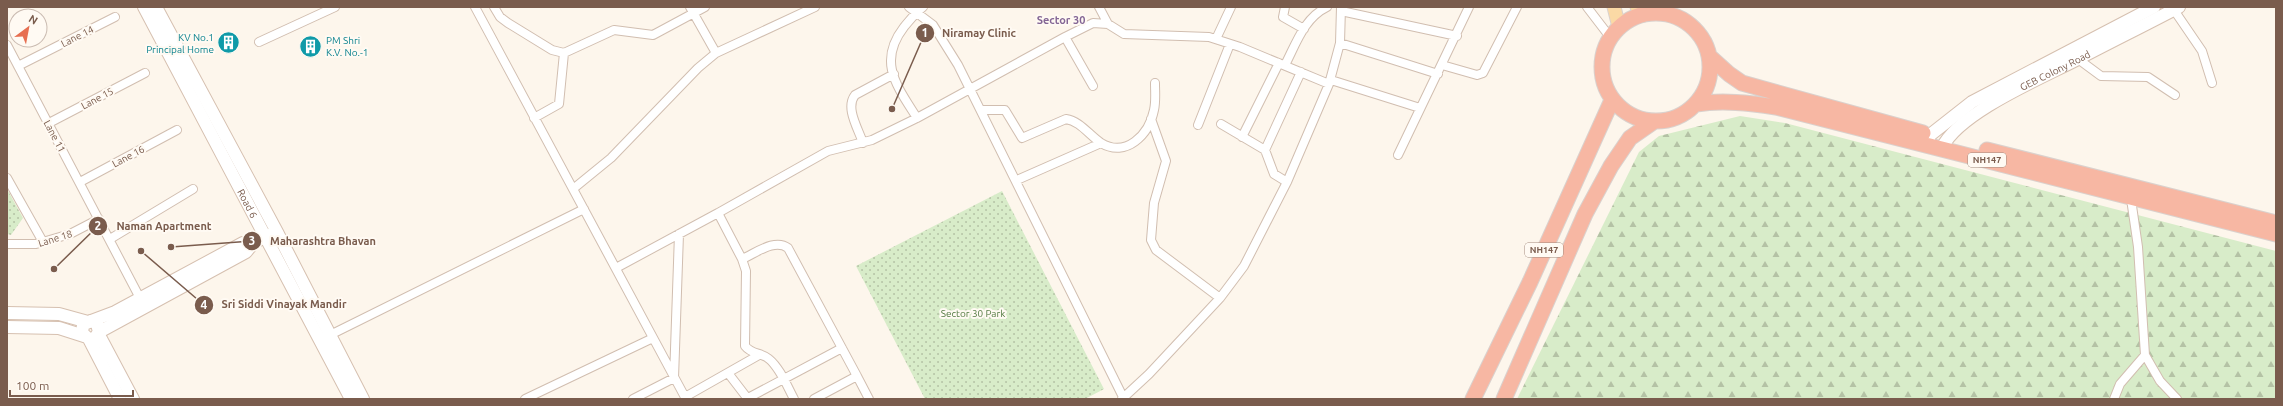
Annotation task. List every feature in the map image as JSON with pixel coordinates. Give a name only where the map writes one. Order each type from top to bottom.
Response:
[{"type":"highway","name":"NH147","points":[[1709,56],[1709,79],[1704,93],[1696,104],[1679,116],[1668,120],[1653,122],[1633,117],[1623,111],[1612,100],[1603,80],[1601,68],[1603,54],[1614,32],[1640,11],[1672,15],[1686,22],[1698,33],[1709,56],[1729,74],[1742,83],[1928,140]]},
{"type":"highway","name":"NH147","points":[[1473,399],[1530,282],[1612,100]]},
{"type":"highway","name":"NH147","points":[[1696,104],[1716,101],[1776,107],[2133,185],[2276,223]]},
{"type":"highway","name":"NH147","points":[[1504,399],[1585,214],[1607,173],[1630,138],[1653,122]]},
{"type":"highway","name":"NH147","points":[[1944,144],[2132,199],[2276,234]]},
{"type":"main road","points":[[1614,7],[1614,32]]},
{"type":"street","name":"Road 6","points":[[144,7],[272,234]]},
{"type":"street","name":"Road 6","points":[[156,7],[325,338],[351,399]]},
{"type":"street","points":[[260,42],[335,7]]},
{"type":"street","points":[[475,7],[685,398],[759,355]]},
{"type":"street","points":[[494,7],[500,17],[508,23],[552,50],[564,53],[614,30],[653,35],[692,10],[705,7]]},
{"type":"street","points":[[573,189],[611,158],[698,68],[716,53],[815,7]]},
{"type":"street","points":[[1099,7],[1108,24]]},
{"type":"street","points":[[1216,39],[1231,7]]},
{"type":"street","points":[[1285,7],[1283,17],[1304,29]]},
{"type":"street","points":[[1242,136],[1282,64],[1313,15],[1327,7]]},
{"type":"street","points":[[1398,155],[1457,36],[1469,7]]},
{"type":"street","points":[[1442,65],[1478,75],[1483,73],[1517,7]]},
{"type":"street","points":[[1587,7],[1614,32]]},
{"type":"street","name":"GEB Colony Road","points":[[1928,140],[1972,102],[1988,92],[2084,46],[2154,7]]},
{"type":"street","points":[[2177,8],[2202,51],[2212,82]]},
{"type":"street","name":"GEB Colony Road","points":[[1944,144],[1974,115],[2004,97],[2177,8]]},
{"type":"street","points":[[917,118],[890,64],[893,45],[916,9],[933,25],[970,88],[1017,180],[1123,399],[1149,374],[1220,298],[1244,266],[1287,182],[1330,82],[1340,43],[1341,9],[1457,36]]},
{"type":"street","points":[[692,10],[716,53]]},
{"type":"street","name":"Lane 14","points":[[18,66],[115,17]]},
{"type":"street","points":[[616,268],[828,151],[864,143],[880,137],[1065,36],[1092,23],[1108,24],[1124,34],[1209,37],[1330,82],[1420,108]]},
{"type":"street","points":[[1065,36],[1092,86]]},
{"type":"street","points":[[1340,43],[1438,74]]},
{"type":"street","points":[[1198,126],[1230,44]]},
{"type":"street","name":"Lane 11","points":[[7,45],[9,55],[18,66],[143,303]]},
{"type":"street","points":[[534,118],[559,104],[564,53]]},
{"type":"street","points":[[2078,59],[2101,76],[2148,77],[2175,95]]},
{"type":"street","points":[[1265,150],[1301,72]]},
{"type":"street","name":"Lane 15","points":[[48,123],[145,73]]},
{"type":"street","points":[[864,143],[850,106],[851,100],[856,95],[894,74]]},
{"type":"street","points":[[981,110],[1005,110],[1022,138],[1066,119],[1076,122],[1101,143],[1119,148],[1129,146],[1142,136],[1151,119],[1155,105],[1155,83]]},
{"type":"street","points":[[1151,119],[1166,161],[1155,196],[1151,240],[1156,250],[1220,298]]},
{"type":"street","points":[[1221,124],[1265,150],[1274,174],[1287,182]]},
{"type":"street","name":"Lane 16","points":[[80,182],[177,130]]},
{"type":"street","points":[[1017,180],[1101,143]]},
{"type":"street","points":[[7,178],[43,242]]},
{"type":"street","points":[[110,239],[193,189]]},
{"type":"street","points":[[2132,199],[2138,247],[2145,355],[2160,381],[2177,399]]},
{"type":"street","points":[[325,338],[584,209]]},
{"type":"street","points":[[718,213],[742,259],[746,271],[745,346],[750,352],[768,358],[774,364],[794,399]]},
{"type":"street","name":"Lane 18","points":[[7,244],[36,244],[70,234],[99,219]]},
{"type":"street","points":[[7,327],[59,328],[93,335],[143,303],[246,252],[254,242],[272,234]]},
{"type":"street","points":[[674,378],[680,234]]},
{"type":"street","points":[[742,259],[774,244],[782,244],[788,248],[869,399]]},
{"type":"street","points":[[133,399],[93,335],[82,328],[90,322],[143,303]]},
{"type":"street","points":[[7,313],[59,314],[90,322]]},
{"type":"street","points":[[93,335],[120,399]]},
{"type":"street","name":"Road 6","points":[[325,338],[362,399]]},
{"type":"street","points":[[525,399],[653,338]]},
{"type":"street","points":[[728,373],[748,399],[842,348]]},
{"type":"street","points":[[2114,399],[2120,384],[2145,355]]},
{"type":"street","points":[[814,399],[857,376]]},
{"type":"street","points":[[633,399],[674,378]]},
{"type":"green space","points":[[1740,116],[1785,123],[2276,251],[2276,399],[1517,399],[1639,152],[1659,136]]},
{"type":"green space","points":[[7,189],[23,218],[11,235],[7,234]]},
{"type":"green space","name":"Sector 30 Park","points":[[1002,191],[1104,389],[1085,399],[925,399],[856,266]]},
{"type":"place","name":"KV No.1 Principal Home","points":[[229,43]]},
{"type":"place","name":"PM Shri K.V. No.-1","points":[[311,46]]},
{"type":"place","name":"Niramay Clinic","points":[[892,109]]},
{"type":"place","name":"Maharashtra Bhavan","points":[[171,247]]},
{"type":"place","name":"Sri Siddi Vinayak Mandir","points":[[141,251]]},
{"type":"place","name":"Naman Apartment","points":[[54,269]]},
{"type":"district","name":"Sector 30","points":[[1061,20]]}]
